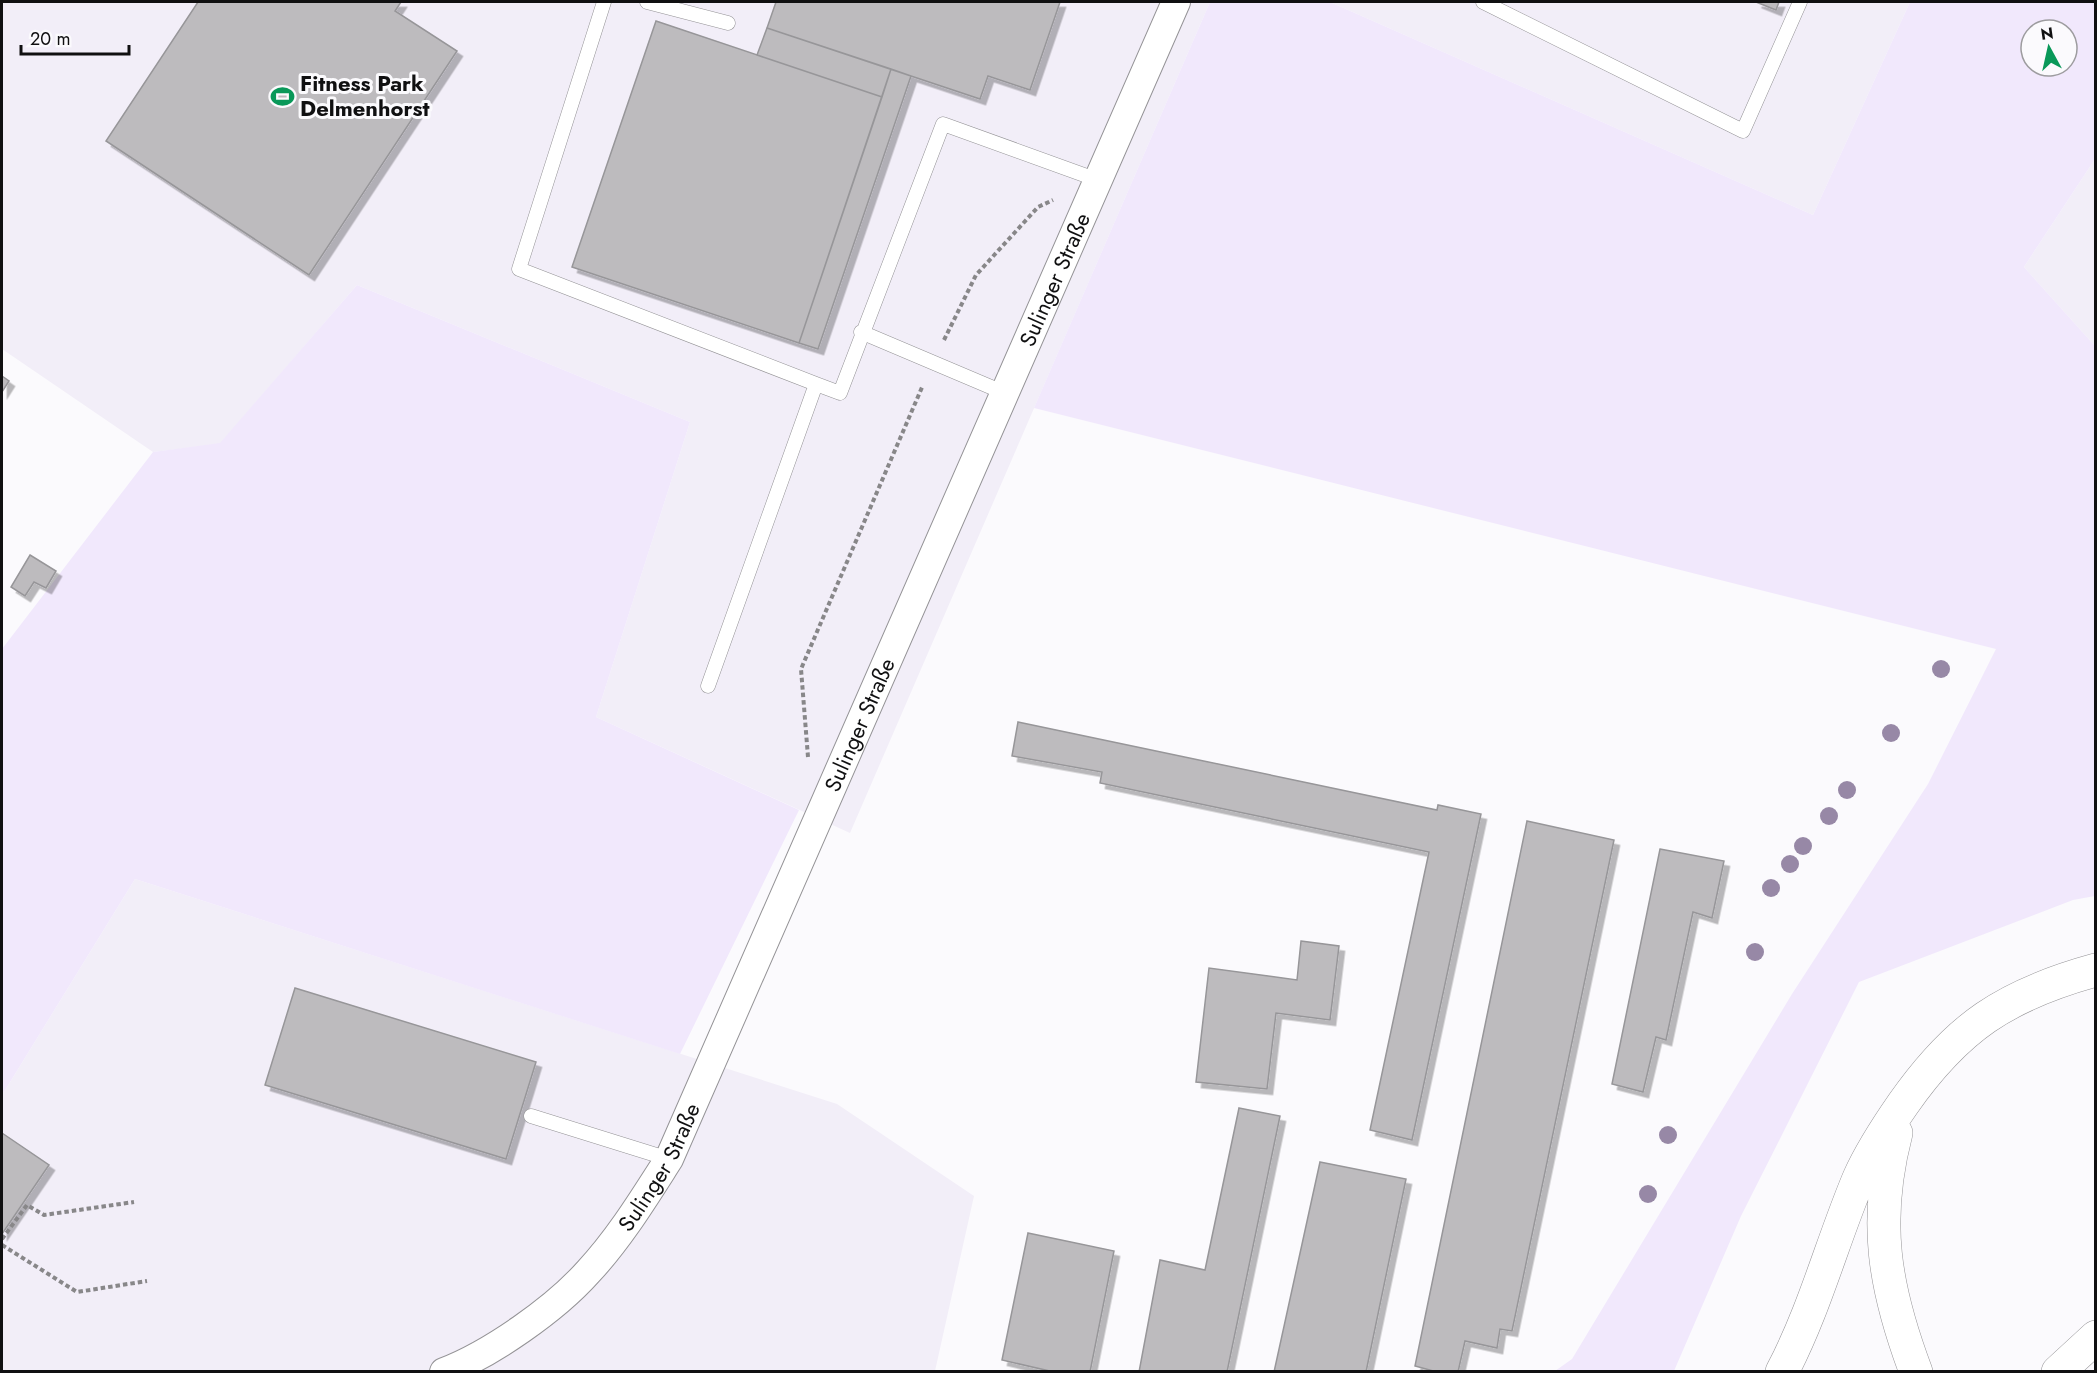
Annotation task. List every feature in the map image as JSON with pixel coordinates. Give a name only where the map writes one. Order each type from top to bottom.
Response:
[{"type":"highway","points":[[1782,1371],[1819,1290],[1860,1177],[1883,1134],[1919,1082],[1941,1054],[1965,1030],[1999,1008],[2033,990],[2096,970]]},
{"type":"highway","points":[[1916,1371],[1890,1293],[1883,1203],[1887,1171],[1897,1130],[1919,1082]]},
{"type":"highway","points":[[2058,1371],[2096,1337]]},
{"type":"street","name":"Sulinger Straße","points":[[444,1371],[467,1363],[496,1346],[533,1320],[588,1273],[636,1211],[669,1159],[1176,2]]},
{"type":"lane","points":[[604,2],[519,269],[840,393],[861,332],[943,124],[1098,180]]},
{"type":"lane","points":[[647,2],[728,22]]},
{"type":"lane","points":[[1483,2],[1743,131],[1800,2]]},
{"type":"lane","points":[[861,332],[1005,393]]},
{"type":"lane","points":[[708,686],[816,384]]},
{"type":"lane","points":[[531,1116],[669,1159]]},
{"type":"path","points":[[809,760],[801,669],[933,362],[976,275],[1038,207],[1098,180]]},
{"type":"path","points":[[2,1239],[27,1205],[44,1215],[134,1202]]},
{"type":"path","points":[[2,1245],[77,1292],[147,1281]]},
{"type":"shaded area","points":[[2,2],[1210,2],[850,833],[596,717],[690,422],[357,285],[220,444],[153,452],[2,349]]},
{"type":"shaded area","points":[[1210,2],[1330,2],[1813,215],[1910,2],[2095,2],[2095,159],[2024,267],[2095,346],[2095,896],[2073,900],[1859,982],[1741,1216],[1674,1371],[1555,1371],[1572,1359],[1792,994],[1928,784],[1996,649],[1034,408]]},
{"type":"shaded area","points":[[1330,2],[1910,2],[1813,215]]},
{"type":"shaded area","points":[[2095,159],[2095,346],[2024,267]]},
{"type":"shaded area","points":[[357,285],[690,422],[596,717],[799,810],[680,1054],[135,879],[4,1092],[2,1091],[2,649],[153,452],[220,443]]},
{"type":"shaded area","points":[[135,879],[837,1104],[974,1196],[935,1371],[2,1371],[2,1091],[4,1092]]},
{"type":"building","name":"Fitness Park Delmenhorst","points":[[198,2],[401,2],[395,11],[457,51],[309,275],[106,141]]},
{"type":"building","points":[[776,2],[1060,2],[1030,90],[988,76],[980,99],[767,28]]},
{"type":"building","points":[[1756,2],[1779,2],[1776,10]]},
{"type":"building","points":[[656,21],[882,97],[799,343],[572,267]]},
{"type":"building","points":[[767,28],[891,69],[882,97],[757,55]]},
{"type":"building","points":[[891,69],[911,76],[818,349],[799,343]]},
{"type":"building","points":[[2,376],[9,381],[2,392]]},
{"type":"building","points":[[30,555],[56,571],[46,588],[34,582],[25,596],[11,587]]},
{"type":"building","points":[[1018,722],[1437,810],[1438,805],[1481,814],[1412,1140],[1370,1130],[1429,852],[1100,783],[1102,772],[1012,756]]},
{"type":"building","points":[[1527,821],[1614,840],[1512,1331],[1500,1329],[1497,1348],[1465,1341],[1458,1372],[1437,1372],[1415,1366]]},
{"type":"building","points":[[1660,849],[1724,861],[1712,918],[1693,912],[1666,1040],[1656,1037],[1643,1092],[1612,1084]]},
{"type":"building","points":[[1301,941],[1339,946],[1330,1020],[1276,1013],[1267,1089],[1196,1082],[1209,968],[1297,980]]},
{"type":"building","points":[[295,988],[536,1062],[506,1159],[265,1085]]},
{"type":"building","points":[[1239,1108],[1280,1116],[1227,1372],[1139,1372],[1160,1260],[1205,1270]]},
{"type":"building","points":[[2,1133],[49,1165],[2,1234]]},
{"type":"building","points":[[1320,1162],[1406,1179],[1366,1372],[1274,1372]]},
{"type":"building","points":[[1028,1233],[1114,1251],[1090,1372],[1054,1372],[1002,1360]]},
{"type":"place","name":"Fitness Park Delmenhorst","points":[[282,96]]}]
